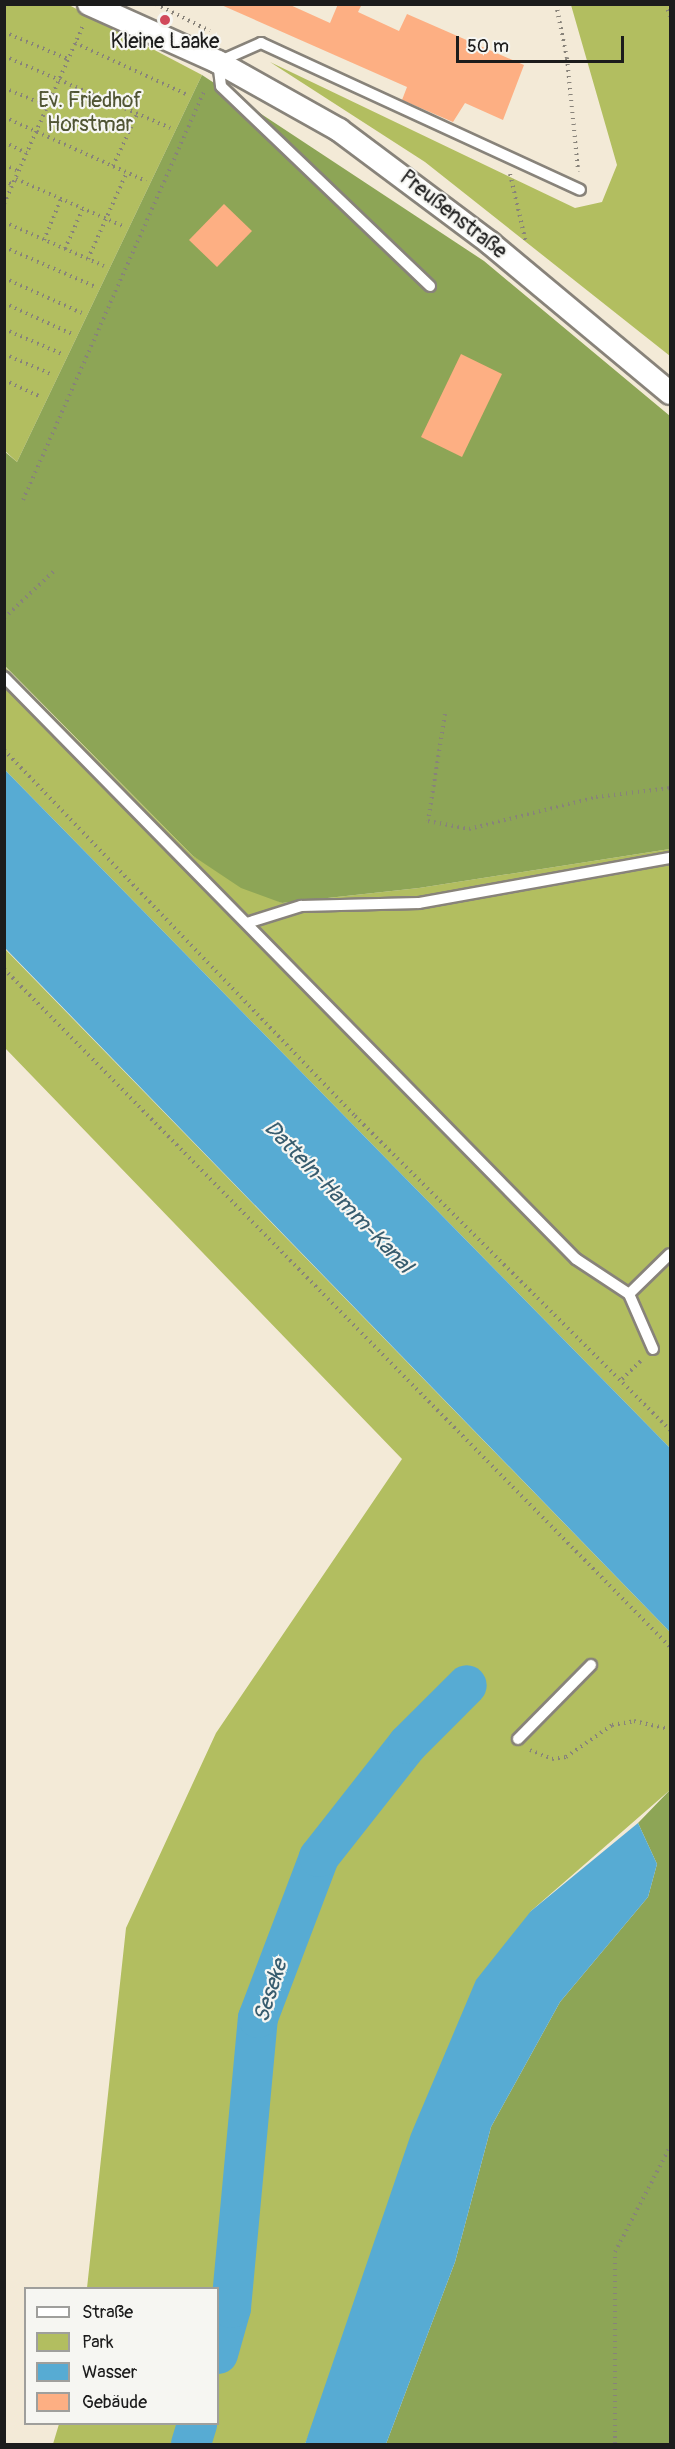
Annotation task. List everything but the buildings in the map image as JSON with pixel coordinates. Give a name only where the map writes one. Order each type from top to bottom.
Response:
[{"type":"street","name":"Preußenstraße","points":[[90,5],[218,62],[339,130],[413,183],[670,393]]},
{"type":"lane","points":[[430,285],[221,86],[218,62],[261,43],[580,190]]},
{"type":"lane","points":[[4,677],[576,1259],[629,1294],[653,1349]]},
{"type":"lane","points":[[247,923],[301,906],[419,903],[670,858]]},
{"type":"lane","points":[[629,1294],[670,1254]]},
{"type":"lane","points":[[518,1739],[591,1665]]},
{"type":"path","points":[[556,4],[567,58],[580,190]]},
{"type":"path","points":[[666,4],[670,16]]},
{"type":"path","points":[[5,202],[90,5]]},
{"type":"path","points":[[4,32],[68,59]]},
{"type":"path","points":[[75,43],[186,94]]},
{"type":"path","points":[[4,56],[170,128]]},
{"type":"path","points":[[23,500],[218,62]]},
{"type":"path","points":[[4,88],[48,106]]},
{"type":"path","points":[[113,166],[137,114]]},
{"type":"path","points":[[4,117],[146,181]]},
{"type":"path","points":[[4,142],[27,153]]},
{"type":"path","points":[[505,156],[527,247]]},
{"type":"path","points":[[4,165],[19,171]]},
{"type":"path","points":[[88,259],[127,172]]},
{"type":"path","points":[[16,179],[125,227]]},
{"type":"path","points":[[4,180],[13,184]]},
{"type":"path","points":[[44,240],[61,199]]},
{"type":"path","points":[[65,249],[83,208]]},
{"type":"path","points":[[4,222],[104,266]]},
{"type":"path","points":[[4,247],[96,286]]},
{"type":"path","points":[[4,278],[82,313]]},
{"type":"path","points":[[4,303],[72,334]]},
{"type":"path","points":[[4,329],[62,354]]},
{"type":"path","points":[[4,354],[51,374]]},
{"type":"path","points":[[4,380],[41,397]]},
{"type":"path","points":[[4,618],[54,571]]},
{"type":"path","points":[[445,714],[428,821],[469,829],[596,797],[670,788]]},
{"type":"path","points":[[4,750],[355,1116],[622,1379],[670,1430]]},
{"type":"path","points":[[4,969],[670,1647]]},
{"type":"path","points":[[622,1379],[640,1361]]},
{"type":"path","points":[[518,1739],[552,1759],[584,1747],[612,1725],[634,1721],[670,1730]]},
{"type":"path","points":[[615,2445],[615,2252],[670,2147]]},
{"type":"green space","name":"Ev. Friedhof Horstmar","points":[[5,5],[69,5],[202,75],[17,462],[5,451]]},
{"type":"green space","points":[[571,5],[670,5],[670,356],[425,162],[270,62],[575,208],[602,202],[617,165]]},
{"type":"green space","points":[[202,75],[484,261],[670,416],[670,849],[419,888],[282,903],[241,888],[193,856],[5,666],[4,451],[17,462]]},
{"type":"green space","points":[[4,666],[193,856],[282,903],[419,888],[670,849],[670,1448],[5,770]]},
{"type":"green space","points":[[4,948],[670,1632],[670,1790],[531,1911],[305,2444],[53,2444],[59,2425],[219,2425],[219,2287],[87,2287],[126,1928],[216,1733],[402,1459],[5,1048]]},
{"type":"green space","points":[[670,1790],[670,2444],[386,2444],[455,2262],[491,2127],[560,2002],[648,1897],[657,1864],[638,1823]]},
{"type":"water","name":"Datteln-Hamm-Kanal","points":[[5,770],[670,1448],[670,1632],[5,948]]},
{"type":"water","points":[[638,1823],[657,1864],[648,1897],[560,2002],[491,2127],[455,2262],[386,2444],[305,2444],[411,2134],[476,1980],[531,1911]]},
{"type":"waterway","name":"Seseke","points":[[219,2350],[231,2308],[258,2018],[319,1857],[408,1744],[467,1685]]},
{"type":"waterway","name":"Seseke","points":[[191,2444],[197,2425]]},
{"type":"place","name":"Kleine Laake","points":[[165,20]]}]
